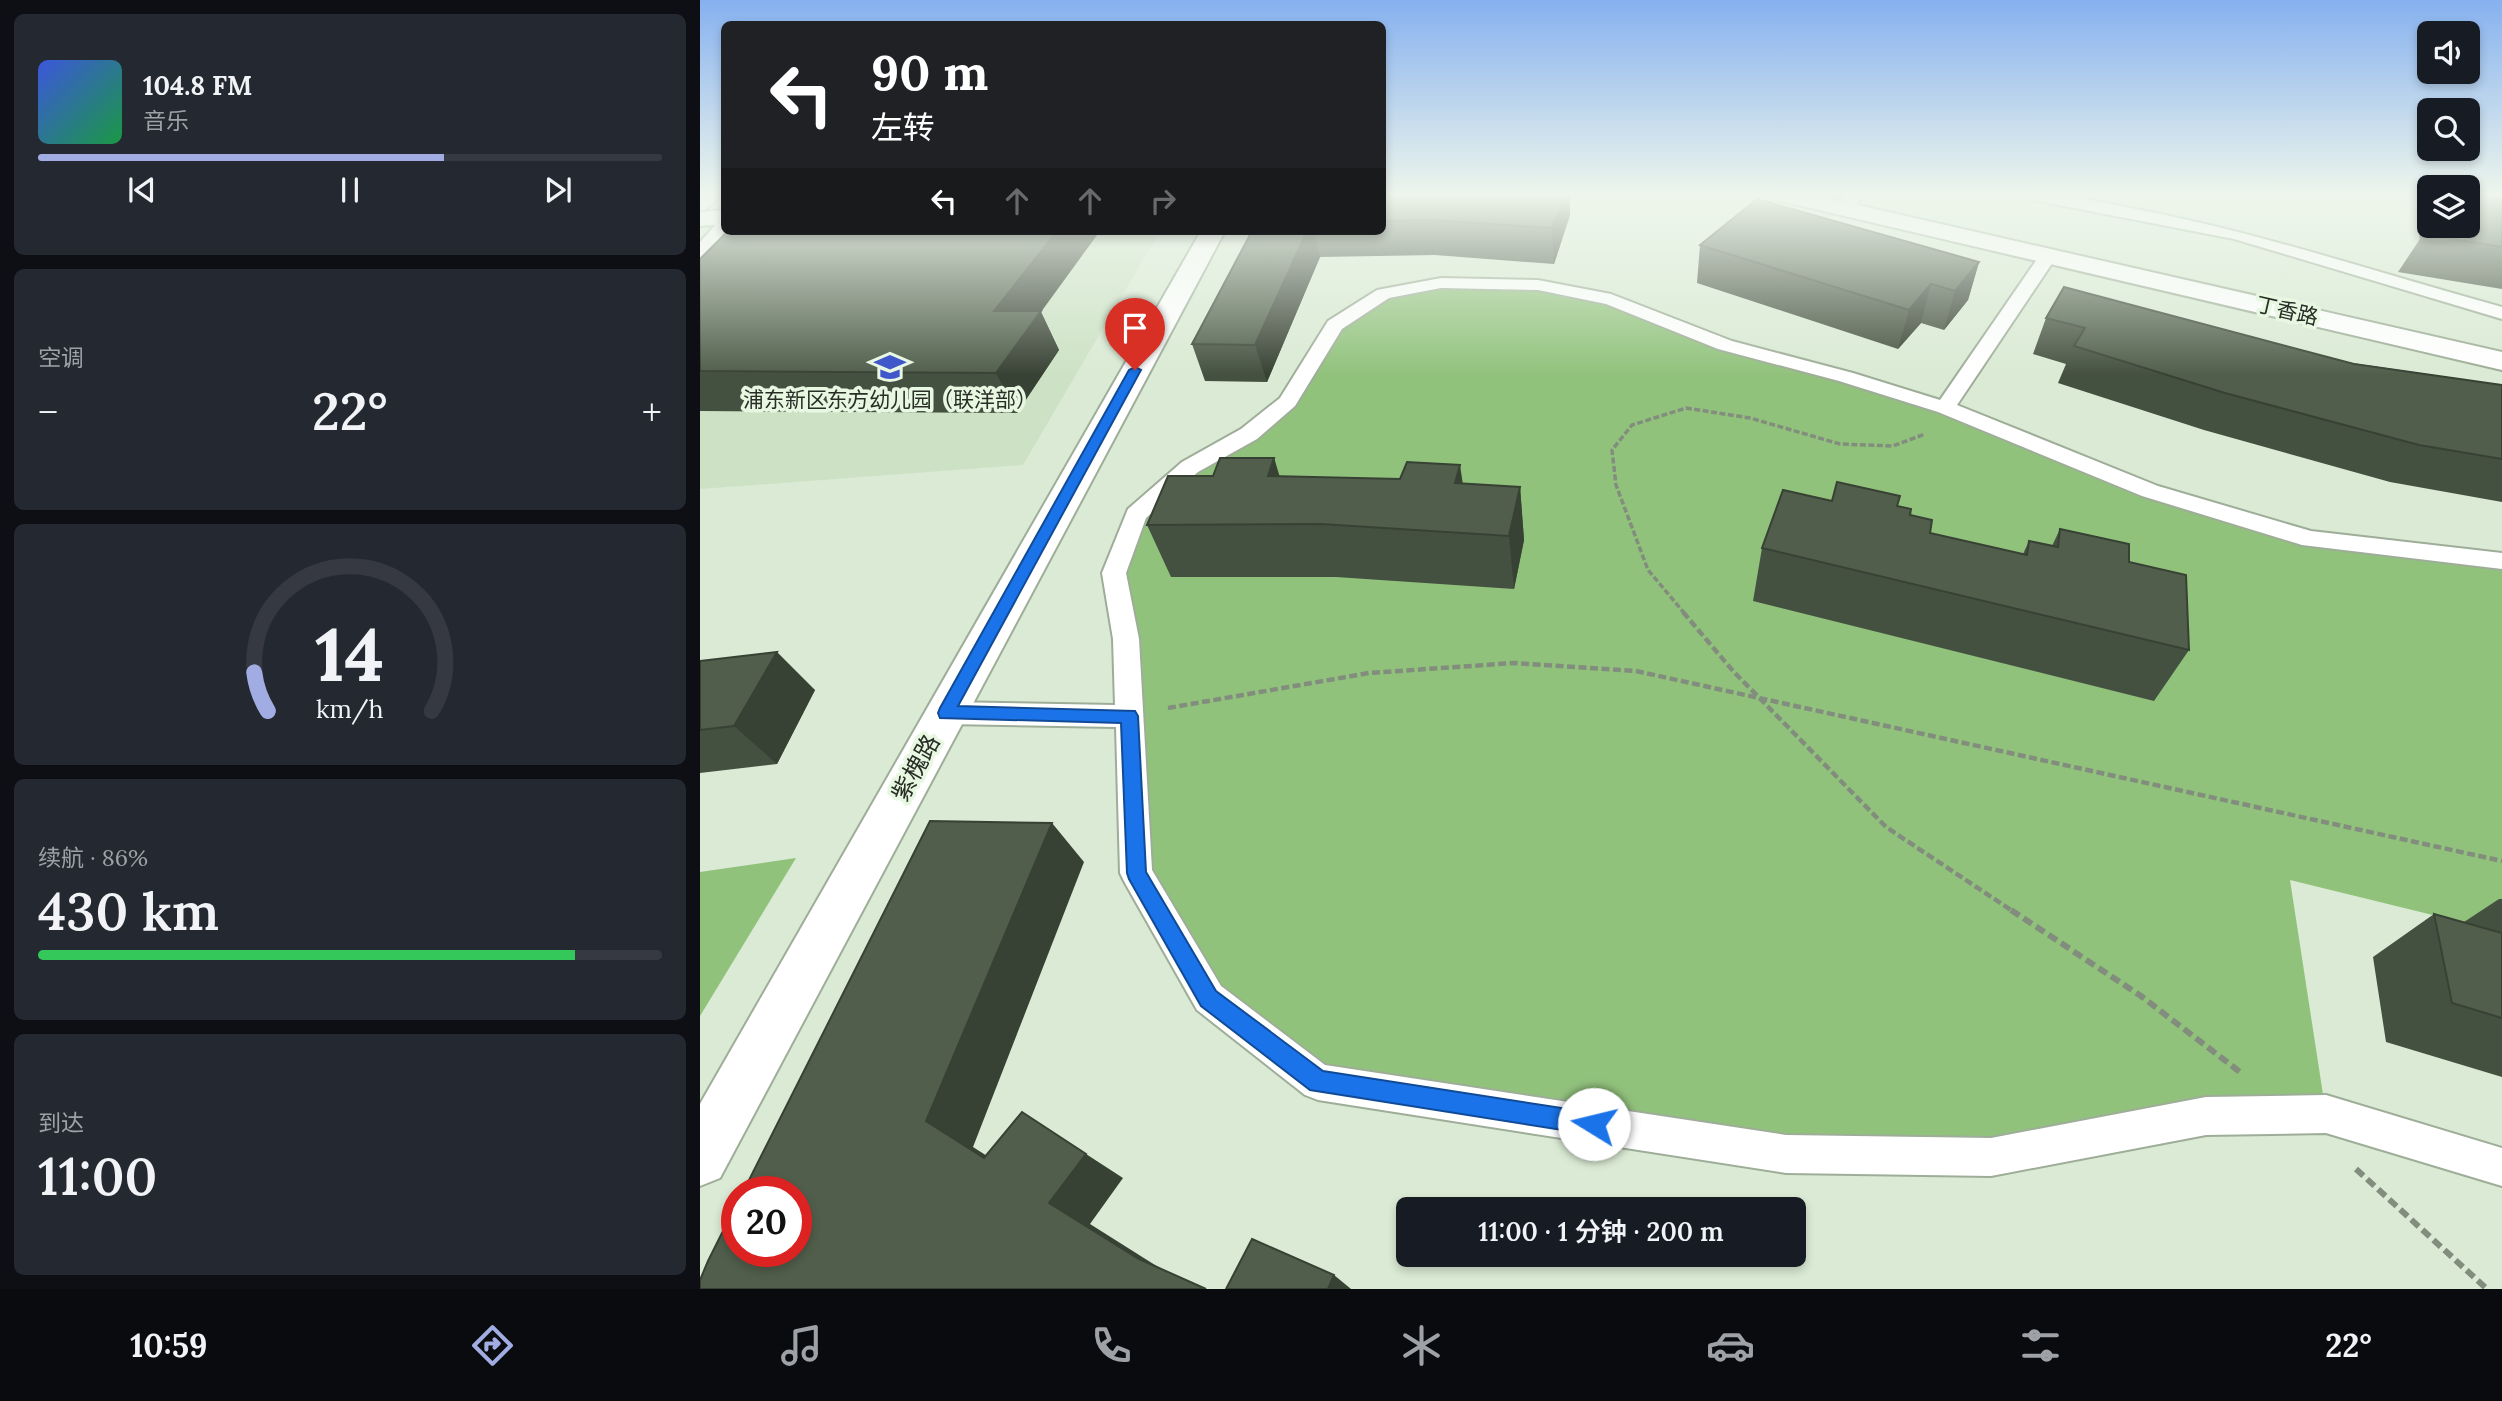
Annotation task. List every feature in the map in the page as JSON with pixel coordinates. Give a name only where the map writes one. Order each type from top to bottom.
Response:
[{"type":"street","name":"紫槐路","points":[[700,1158],[1200,255]]},
{"type":"street","name":"丁香路","points":[[2045,255],[2502,361]]},
{"type":"lane","points":[[2310,255],[2422,292],[2502,313]]},
{"type":"lane","points":[[1945,408],[2048,256]]},
{"type":"lane","points":[[2502,561],[2309,539],[2150,491],[1945,408],[1846,377],[1726,345],[1611,299],[1524,285],[1441,283],[1383,294],[1335,325],[1288,402],[1249,434],[1190,467],[1136,514],[1114,573],[1126,639],[1136,873],[1209,998],[1318,1082],[1786,1154],[1991,1157],[2206,1116],[2326,1114],[2502,1167]]},
{"type":"lane","points":[[946,713],[1129,716]]},
{"type":"path","points":[[1945,408],[1925,434],[1893,446],[1840,444],[1750,418],[1686,408],[1632,425],[1612,450],[1616,485],[1648,569],[1733,671],[1886,827],[2141,996],[2241,1072]]},
{"type":"path","points":[[1129,716],[1369,673],[1514,663],[1636,671],[2502,862]]},
{"type":"path","points":[[2347,1161],[2487,1289]]},
{"type":"shaded area","name":"浦东新区东方幼儿园（联洋部）","points":[[726,255],[1146,255],[1023,465],[700,489],[700,269]]},
{"type":"green space","points":[[1441,283],[1538,285],[1611,299],[1725,345],[1846,377],[2150,491],[2309,539],[2502,561],[2502,932],[2290,880],[2326,1114],[1991,1157],[1786,1154],[1318,1082],[1209,998],[1136,873],[1114,573],[1136,514],[1288,402],[1335,325],[1383,294]]},
{"type":"green space","points":[[796,858],[700,1016],[700,872]]},
{"type":"building","points":[[704,255],[1038,255],[994,311],[1041,311],[996,373],[700,371],[700,259]]},
{"type":"building","points":[[1239,255],[1296,255],[1255,345],[1192,344]]},
{"type":"building","points":[[1733,255],[1955,255],[1979,262],[1955,291],[1931,284],[1909,310]]},
{"type":"building","points":[[2064,287],[2354,364],[2502,385],[2502,459],[2419,445],[2225,393],[2074,346],[2085,328],[2046,318]]},
{"type":"building","points":[[1220,458],[1274,458],[1268,476],[1400,479],[1407,462],[1460,465],[1455,483],[1520,487],[1509,536],[1321,524],[1147,525],[1168,476],[1213,476]]},
{"type":"building","points":[[1837,482],[1900,496],[1897,506],[1911,509],[1910,515],[1932,520],[1930,533],[2027,555],[2029,541],[2058,547],[2060,529],[2129,544],[2129,562],[2186,575],[2189,650],[1762,548],[1783,490],[1832,501]]},
{"type":"building","points":[[777,652],[734,726],[700,730],[700,661]]},
{"type":"building","points":[[930,821],[1052,823],[926,1121],[984,1158],[1022,1112],[1086,1154],[1049,1203],[1139,1259],[1206,1289],[700,1289],[700,1280],[721,1235],[721,1267],[812,1267],[812,1176],[751,1176]]},
{"type":"building","points":[[2434,914],[2502,933],[2502,1018],[2452,1003]]},
{"type":"building","points":[[1252,1239],[1334,1275],[1328,1289],[1226,1289]]},
{"type":"place","name":"浦东新区东方幼儿园（联洋部）","points":[[890,367]]},
{"type":"route","points":[[1135,370],[946,713],[1129,716],[1136,873],[1209,998],[1318,1082],[1594,1124]]}]
